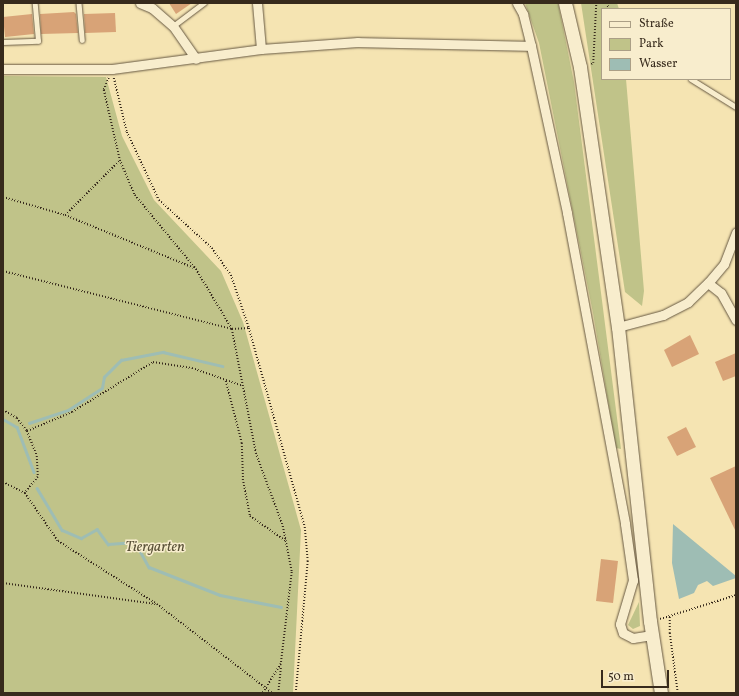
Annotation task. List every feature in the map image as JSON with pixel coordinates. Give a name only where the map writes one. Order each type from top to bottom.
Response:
[{"type":"main road","points":[[566,3],[580,67],[618,327],[650,621],[661,693]]},
{"type":"street","points":[[141,3],[152,8],[173,26],[196,59]]},
{"type":"street","points":[[257,3],[261,49]]},
{"type":"street","points":[[517,3],[523,14],[531,46],[567,213],[625,524],[633,580],[620,624],[623,633],[633,638],[652,635]]},
{"type":"street","points":[[3,69],[112,69],[196,59],[261,49],[358,42],[531,46]]},
{"type":"street","points":[[618,327],[662,315],[688,302],[708,283],[724,264],[736,232]]},
{"type":"street","points":[[708,283],[721,293],[736,320]]},
{"type":"lane","points":[[3,42],[38,41],[35,3]]},
{"type":"lane","points":[[79,3],[82,40]]},
{"type":"lane","points":[[173,26],[204,3]]},
{"type":"lane","points":[[692,80],[736,106]]},
{"type":"path","points":[[588,65],[593,63],[596,3]]},
{"type":"path","points":[[112,69],[104,90],[120,160],[135,195],[196,269],[232,329],[256,453],[283,526],[292,572],[278,693]]},
{"type":"path","points":[[112,69],[118,104],[127,132],[159,200],[212,248],[231,275],[249,328],[305,527],[308,562],[296,693]]},
{"type":"path","points":[[65,215],[120,160]]},
{"type":"path","points":[[3,198],[65,215],[196,269]]},
{"type":"path","points":[[3,271],[232,329],[249,328]]},
{"type":"path","points":[[27,431],[72,412],[153,362],[192,368],[243,386]]},
{"type":"path","points":[[226,380],[242,444],[243,479],[250,516],[286,541]]},
{"type":"path","points":[[3,410],[17,418],[27,431],[37,456],[38,477],[25,493]]},
{"type":"path","points":[[3,482],[25,493],[58,541],[157,604],[272,693]]},
{"type":"path","points":[[3,583],[157,604]]},
{"type":"path","points":[[650,621],[670,617],[736,595]]},
{"type":"path","points":[[670,617],[670,633],[678,693]]},
{"type":"path","points":[[263,693],[264,688],[281,664]]},
{"type":"green space","points":[[525,3],[558,3],[574,82],[621,449],[616,448],[593,313],[539,43]]},
{"type":"green space","points":[[581,3],[617,3],[619,8],[601,8],[601,80],[626,80],[644,291],[642,306],[625,292]]},
{"type":"green space","name":"Tiergarten","points":[[3,76],[106,77],[122,136],[154,200],[221,271],[243,322],[301,530],[293,693],[3,693]]},
{"type":"green space","points":[[639,602],[640,626],[633,629],[628,625]]},
{"type":"water","points":[[673,524],[736,576],[736,578],[713,586],[707,581],[698,585],[694,593],[679,599],[672,563]]},
{"type":"building","points":[[169,3],[192,3],[176,14]]},
{"type":"building","points":[[74,12],[76,14],[78,33],[41,34],[40,14]]},
{"type":"building","points":[[115,13],[116,32],[85,33],[84,14]]},
{"type":"building","points":[[32,14],[34,34],[5,37],[3,17]]},
{"type":"building","points":[[690,335],[699,354],[672,367],[664,350]]},
{"type":"building","points":[[736,353],[736,376],[723,381],[715,362]]},
{"type":"building","points":[[686,427],[696,447],[677,456],[667,437]]},
{"type":"building","points":[[736,466],[736,532],[710,478]]},
{"type":"building","points":[[601,559],[618,561],[613,603],[596,601]]},
{"type":"waterway","points":[[29,423],[68,410],[102,388],[104,377],[121,360],[163,352],[222,366]]},
{"type":"waterway","points":[[3,419],[17,427],[34,472]]},
{"type":"waterway","points":[[37,488],[62,530],[81,538],[97,529],[108,544],[135,542],[149,567],[220,595],[281,607]]}]
